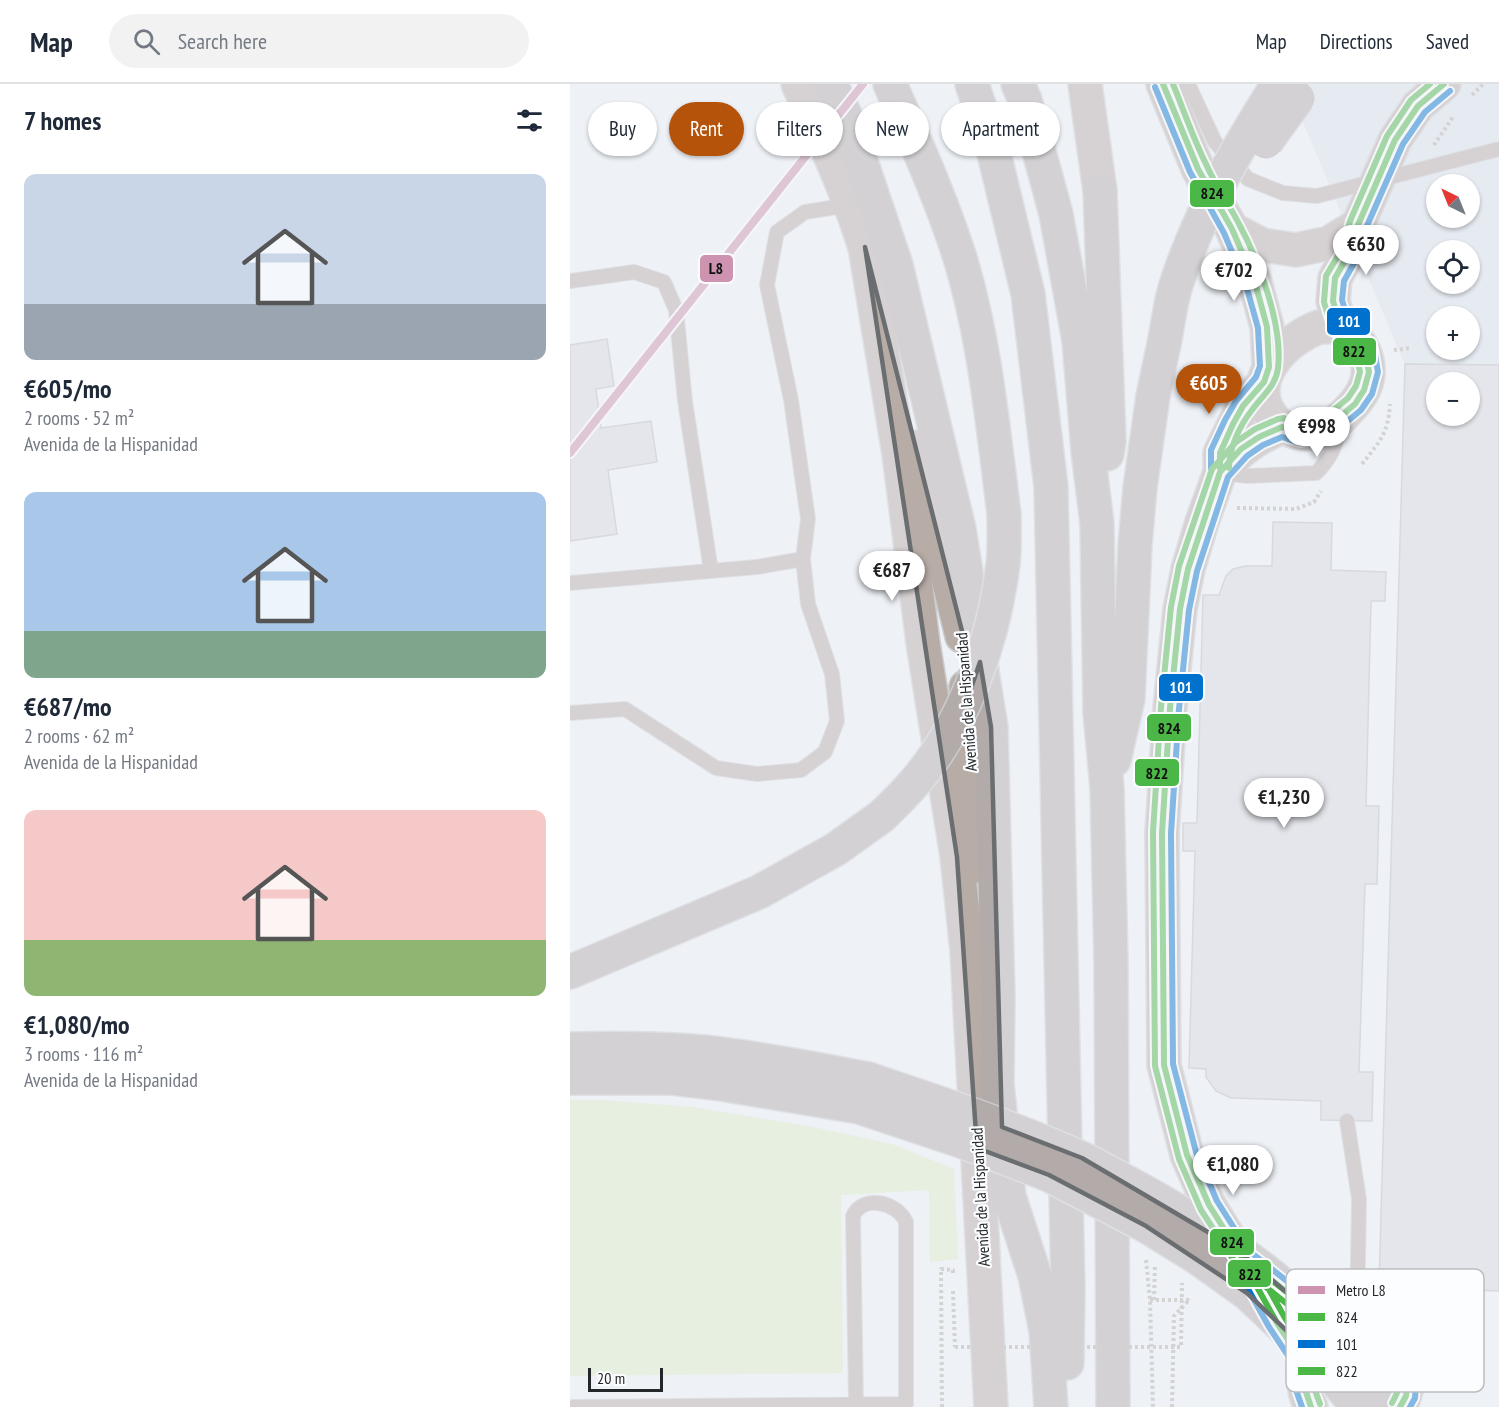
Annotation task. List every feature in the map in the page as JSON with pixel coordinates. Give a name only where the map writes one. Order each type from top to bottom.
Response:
[{"type":"highway","points":[[831,84],[846,117],[896,265],[961,540],[991,728],[998,995],[997,1084],[1009,1196],[1035,1276],[1046,1331],[1051,1407]]},
{"type":"highway","points":[[570,972],[759,892],[836,849],[882,816],[915,782],[940,747],[972,688],[992,629],[1003,563],[1004,514],[978,333],[960,258],[922,156],[890,84]]},
{"type":"highway","points":[[972,84],[990,137],[1028,294],[1051,487],[1068,1289],[1066,1407]]},
{"type":"highway","points":[[1018,84],[1025,100],[1056,214],[1079,341],[1088,451],[1097,524],[1100,713],[1107,788],[1111,964],[1113,1407]]},
{"type":"highway","points":[[1107,788],[1128,699],[1135,545],[1146,435],[1164,344],[1189,294],[1208,245],[1230,199],[1295,89]]},
{"type":"highway","points":[[1097,524],[1109,442],[1100,191]]},
{"type":"highway","points":[[570,1049],[624,1048],[702,1052],[792,1064],[863,1093],[961,1141],[1049,1175],[1146,1226],[1198,1258],[1247,1293],[1286,1330]]},
{"type":"highway","points":[[570,1078],[671,1078],[863,1093],[957,1108],[1082,1158],[1200,1224],[1252,1259],[1286,1287]]},
{"type":"highway","points":[[1345,1392],[1358,1407]]},
{"type":"highway","points":[[1394,1392],[1407,1404]]},
{"type":"street","name":"Avenida de la Hispanidad","points":[[798,84],[865,247],[899,454],[923,643],[957,857],[967,951],[991,1407]]},
{"type":"street","points":[[1085,84],[1100,191]]},
{"type":"street","points":[[1163,84],[1198,169],[1232,229],[1255,282],[1267,327],[1266,374],[1263,401],[1272,418],[1282,427],[1301,434],[1322,432],[1342,416],[1364,390],[1368,372],[1365,351],[1359,342],[1341,328],[1319,327],[1303,333],[1282,350],[1266,374],[1243,406],[1220,453],[1220,472],[1202,522],[1182,599],[1170,708],[1162,833],[1164,1065],[1187,1155],[1209,1205],[1241,1256],[1286,1337]]},
{"type":"street","points":[[1341,328],[1333,301],[1335,278],[1351,250],[1358,225],[1395,140],[1418,106],[1444,84]]},
{"type":"street","points":[[1232,229],[1262,245],[1296,250],[1329,243],[1358,225]]},
{"type":"street","points":[[1220,472],[1241,449],[1259,437],[1282,427]]},
{"type":"street","points":[[1241,1256],[1286,1291]]},
{"type":"street","points":[[1306,1392],[1311,1407]]},
{"type":"lane","points":[[1188,84],[1215,142],[1248,179],[1283,193],[1317,196],[1499,149]]},
{"type":"lane","points":[[570,713],[625,709],[717,768],[757,774],[801,770],[825,752],[837,722],[832,674],[808,604],[803,559],[807,519],[791,400],[767,285],[777,232],[805,212],[849,205]]},
{"type":"lane","points":[[570,281],[634,272],[664,282],[676,310],[685,401],[711,571]]},
{"type":"lane","points":[[1220,472],[1247,476],[1316,473],[1328,461],[1336,446],[1342,416]]},
{"type":"lane","points":[[570,584],[757,567],[803,559]]},
{"type":"lane","points":[[1347,1121],[1359,1199],[1358,1269]]},
{"type":"lane","points":[[573,1407],[859,1405],[906,1404],[906,1222],[902,1214],[888,1204],[864,1204],[857,1208],[854,1216],[859,1405]]},
{"type":"path","points":[[1227,508],[1296,509],[1306,507],[1314,502],[1327,483]]},
{"type":"path","points":[[942,1407],[941,1269],[953,1270],[955,1347],[1180,1347]]},
{"type":"path","points":[[1150,1300],[1190,1299],[1174,1316],[1172,1407]]},
{"type":"highlighted area","points":[[865,247],[962,631],[967,700],[980,662],[991,727],[1002,1127],[1082,1158],[1235,1248],[1335,1334],[1312,1355],[1247,1293],[1146,1226],[1049,1175],[977,1148],[957,857]]},
{"type":"shaded area","points":[[1287,84],[1499,84],[1499,1291],[1484,1290],[1484,1269],[1379,1269],[1405,365]]},
{"type":"green space","points":[[570,1100],[605,1100],[692,1107],[813,1127],[892,1144],[954,1169],[958,1259],[930,1262],[929,1190],[841,1195],[843,1373],[570,1376]]},
{"type":"building","points":[[607,339],[614,386],[596,389],[601,428],[651,421],[657,462],[608,470],[617,534],[570,541],[570,345]]},
{"type":"building","points":[[1405,364],[1499,365],[1499,1291],[1484,1290],[1484,1269],[1379,1269]]},
{"type":"building","points":[[1273,522],[1332,523],[1331,570],[1386,572],[1385,601],[1371,601],[1366,806],[1379,806],[1377,884],[1365,884],[1359,1072],[1373,1072],[1372,1121],[1321,1120],[1321,1101],[1231,1098],[1216,1091],[1206,1077],[1206,1069],[1189,1068],[1195,851],[1183,851],[1183,823],[1197,823],[1203,595],[1219,595],[1226,576],[1233,569],[1246,566],[1272,566]]},
{"type":"metro line","name":"L8","points":[[570,453],[863,84]]},
{"type":"transit line","name":"824","points":[[1163,84],[1198,169],[1232,229],[1255,282],[1267,327],[1269,367],[1264,382],[1243,406],[1233,424],[1220,453],[1220,468]]},
{"type":"transit line","name":"822","points":[[1173,84],[1210,172],[1247,239],[1268,294],[1277,333],[1279,351],[1277,374],[1272,386],[1239,430],[1233,445],[1229,468]]},
{"type":"transit line","name":"822","points":[[1286,1303],[1235,1262],[1201,1210],[1179,1159],[1155,1066],[1153,832],[1161,707],[1171,607],[1179,566],[1212,469],[1236,442],[1255,429],[1284,418],[1302,425],[1318,423],[1348,398],[1356,386],[1360,372],[1356,354],[1352,347],[1333,332],[1324,302],[1326,276],[1343,247],[1350,221],[1387,136],[1411,100],[1430,84]]},
{"type":"transit line","name":"824","points":[[1286,1292],[1241,1256],[1209,1205],[1187,1155],[1164,1065],[1162,833],[1170,708],[1180,609],[1188,569],[1220,472],[1241,449],[1259,437],[1282,427],[1301,434],[1322,432],[1355,404],[1364,390],[1369,372],[1365,351],[1359,341],[1341,329],[1333,301],[1335,278],[1351,250],[1358,225],[1395,140],[1418,106],[1444,84]]},
{"type":"transit line","name":"101","points":[[1155,87],[1190,172],[1224,233],[1246,285],[1258,328],[1260,366],[1256,377],[1236,401],[1225,420],[1211,450],[1211,468]]},
{"type":"transit line","name":"101","points":[[1286,1280],[1248,1250],[1217,1201],[1196,1152],[1173,1064],[1171,833],[1179,709],[1189,610],[1197,571],[1228,477],[1247,456],[1263,445],[1282,437],[1300,443],[1325,440],[1361,410],[1372,394],[1378,372],[1374,349],[1365,335],[1349,323],[1342,300],[1344,281],[1359,254],[1366,228],[1403,144],[1425,112],[1450,91]]},
{"type":"transit line","name":"822","points":[[1259,1272],[1286,1320]]},
{"type":"transit line","name":"824","points":[[1251,1276],[1286,1337]]},
{"type":"transit line","name":"101","points":[[1243,1280],[1286,1352]]},
{"type":"transit line","name":"101","points":[[1297,1392],[1302,1407]]},
{"type":"transit line","name":"824","points":[[1306,1392],[1311,1407]]},
{"type":"transit line","name":"822","points":[[1316,1392],[1320,1404]]},
{"type":"transit line","name":"822","points":[[1392,1403],[1397,1392]]},
{"type":"transit line","name":"824","points":[[1400,1407],[1406,1392]]},
{"type":"transit line","name":"101","points":[[1410,1407],[1415,1392]]}]
